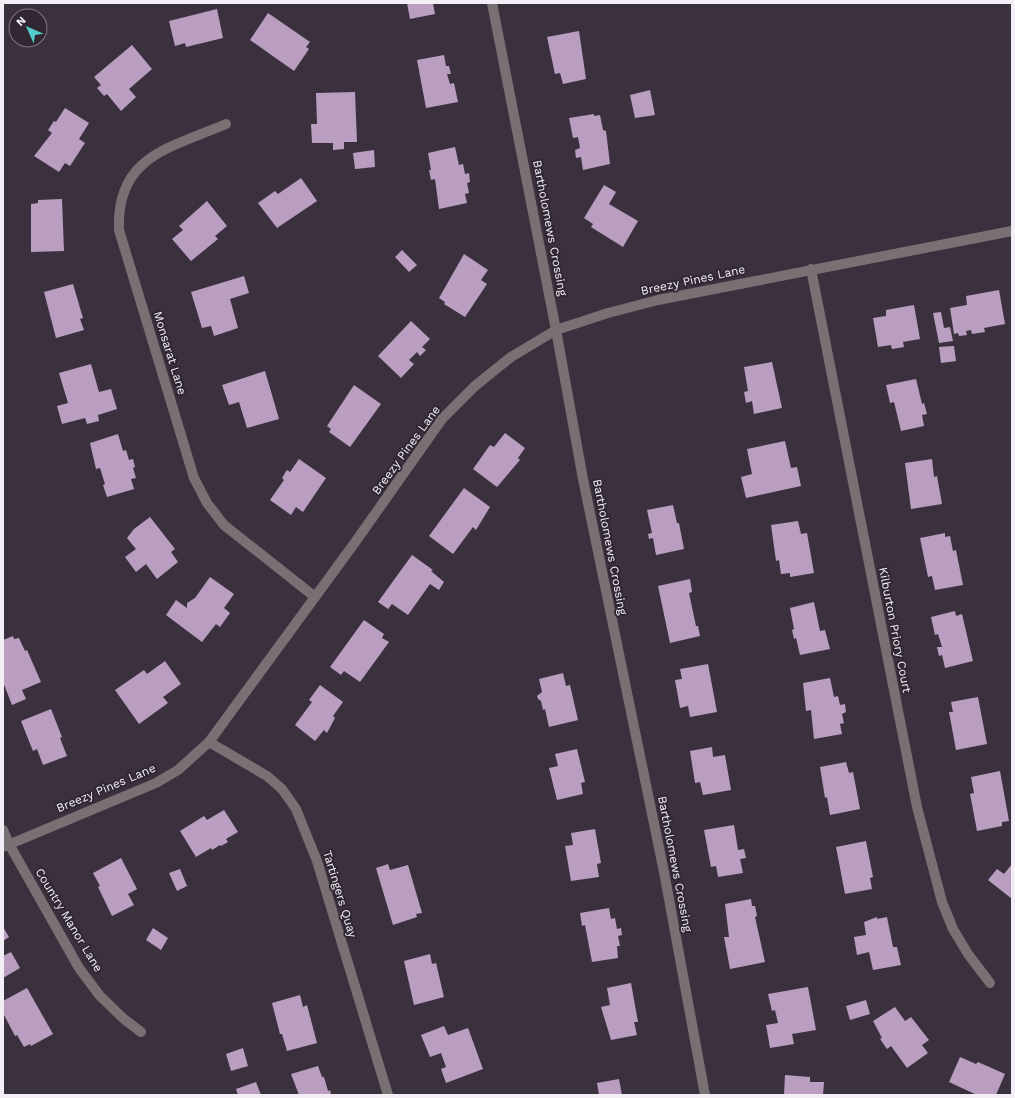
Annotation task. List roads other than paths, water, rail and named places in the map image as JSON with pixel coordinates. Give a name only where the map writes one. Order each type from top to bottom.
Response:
[{"type":"street","name":"Bartholomews Crossing","points":[[492,3],[556,330],[583,479],[664,872],[705,1095]]},
{"type":"street","name":"Monsarat Lane","points":[[226,124],[159,152],[143,163],[130,177],[123,191],[118,210],[119,230],[194,478],[204,496],[224,525],[315,597]]},
{"type":"street","name":"Breezy Pines Lane","points":[[6,846],[156,783],[178,770],[209,742],[442,419],[475,386],[511,357],[556,330],[608,313],[658,300],[1012,231]]},
{"type":"street","name":"Kilburton Priory Court","points":[[811,269],[917,807],[942,902],[953,929],[968,954],[990,983]]},
{"type":"street","name":"Tartingers Quay","points":[[209,742],[267,776],[282,789],[296,809],[317,861],[388,1095]]},
{"type":"street","name":"Country Manor Lane","points":[[3,830],[6,846],[79,968],[109,1006],[141,1032]]}]
